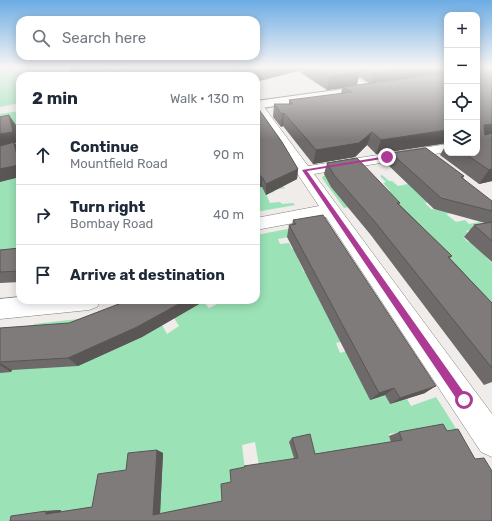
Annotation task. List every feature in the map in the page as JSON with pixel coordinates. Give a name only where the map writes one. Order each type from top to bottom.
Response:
[{"type":"main road","points":[[260,105],[354,91]]},
{"type":"main road","points":[[0,152],[16,149]]},
{"type":"street","points":[[260,109],[492,441]]},
{"type":"street","points":[[304,170],[444,149]]},
{"type":"street","points":[[424,152],[440,164]]},
{"type":"street","points":[[260,223],[331,210]]},
{"type":"street","points":[[0,309],[49,304]]},
{"type":"green space","points":[[0,91],[16,91],[16,104],[0,107]]},
{"type":"green space","points":[[16,112],[16,126],[0,129],[0,114]]},
{"type":"green space","points":[[16,130],[16,141],[0,143]]},
{"type":"green space","points":[[0,161],[16,174],[16,260],[0,261]]},
{"type":"green space","points":[[335,174],[326,178],[341,196],[390,191],[383,183],[386,182],[380,176],[382,175],[398,186],[408,184],[432,201],[425,203],[431,209],[455,212],[446,214],[456,222],[465,220],[469,224],[482,223],[472,226],[475,229],[466,231],[470,236],[463,237],[468,242],[486,239],[490,256],[486,257],[492,263],[492,327],[360,205],[344,208],[322,178],[323,176]]},
{"type":"green space","points":[[271,186],[273,188],[283,186],[285,188],[273,190],[274,192],[266,194],[270,203],[293,203],[295,205],[260,211],[260,187]]},
{"type":"green space","points":[[309,225],[294,236],[278,239],[280,244],[289,243],[292,249],[303,247],[308,257],[298,259],[304,272],[316,269],[354,338],[336,343],[340,353],[346,351],[385,395],[390,404],[407,399],[411,406],[436,397],[492,485],[400,432],[389,434],[392,444],[294,461],[263,489],[255,442],[242,445],[245,470],[232,484],[225,521],[158,515],[104,506],[59,521],[61,511],[27,521],[0,521],[0,373],[19,353],[22,352],[34,324],[78,319],[142,337],[162,325],[167,334],[179,326],[174,318],[198,304],[206,304],[209,308],[217,304],[260,304],[260,234]]},
{"type":"building","points":[[351,91],[444,91],[444,130],[381,140],[372,132],[359,143],[316,150],[284,113],[282,114],[274,104],[293,104],[289,100],[352,92]]},
{"type":"building","points":[[480,91],[492,91],[492,124],[484,125],[485,135],[492,133],[492,169],[489,170],[468,156],[480,156]]},
{"type":"building","points":[[260,111],[282,142],[298,169],[266,184],[261,177]]},
{"type":"building","points":[[9,115],[13,132],[0,134],[0,117]]},
{"type":"building","points":[[14,142],[16,151],[16,166],[0,169],[0,146]]},
{"type":"building","points":[[426,148],[464,176],[461,177],[492,201],[492,211],[441,198],[391,153]]},
{"type":"building","points":[[357,158],[400,203],[397,203],[452,256],[448,257],[492,303],[492,368],[375,222],[334,175],[327,163]]},
{"type":"building","points":[[323,215],[436,386],[400,398],[394,388],[379,393],[289,225],[296,224],[293,220]]},
{"type":"building","points":[[492,222],[492,241],[474,225]]},
{"type":"building","points":[[16,248],[16,271],[0,272],[0,250]]},
{"type":"building","points":[[119,304],[179,304],[137,327],[68,358],[0,362],[0,328],[69,323]]},
{"type":"building","points":[[443,424],[447,431],[458,429],[475,459],[484,458],[492,471],[492,521],[10,521],[11,516],[46,511],[46,514],[92,507],[98,474],[126,470],[128,453],[157,450],[153,515],[222,501],[221,484],[231,482],[230,470],[245,467],[244,466],[298,458],[292,438],[310,434],[315,454],[402,440],[399,432]]},
{"type":"route","points":[[387,157],[304,170],[464,400]]}]
